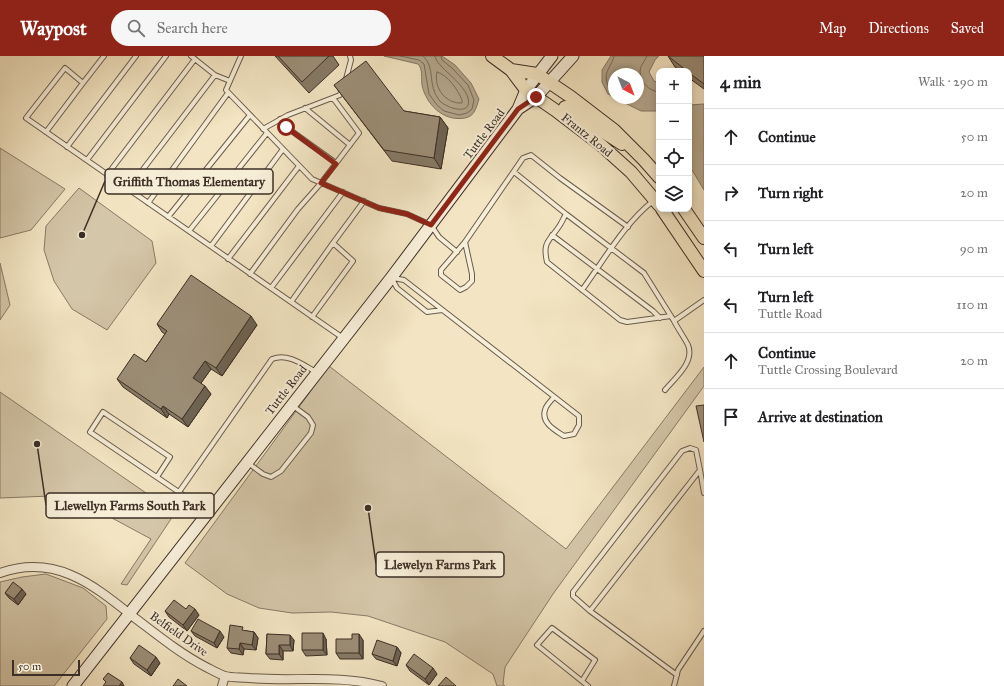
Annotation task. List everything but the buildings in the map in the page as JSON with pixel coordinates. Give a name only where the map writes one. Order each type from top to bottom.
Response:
[{"type":"main road","name":"Frantz Road","points":[[492,56],[511,70],[526,90]]},
{"type":"main road","points":[[518,109],[526,90],[552,56]]},
{"type":"main road","points":[[518,109],[538,95],[573,56]]},
{"type":"main road","name":"Frantz Road","points":[[511,70],[537,74],[550,82],[614,130],[658,176]]},
{"type":"main road","points":[[526,90],[538,95],[638,154]]},
{"type":"main road","name":"Frantz Road","points":[[538,95],[601,145],[631,172],[656,201]]},
{"type":"main road","name":"Tuttle Road","points":[[73,686],[316,372],[391,278],[518,109]]},
{"type":"main road","name":"Frantz Road","points":[[664,212],[704,271]]},
{"type":"main road","points":[[686,212],[704,238]]},
{"type":"street","name":"Belfield Drive","points":[[0,573],[11,569],[46,567],[76,576],[90,584],[130,613],[184,655],[224,676],[260,679],[348,679],[365,684],[382,686]]},
{"type":"street","points":[[222,686],[224,676]]},
{"type":"lane","points":[[46,132],[104,56]]},
{"type":"lane","points":[[67,147],[136,56]]},
{"type":"lane","points":[[87,160],[166,56]]},
{"type":"lane","points":[[241,56],[226,90],[312,179],[379,208],[407,214],[431,225],[440,237],[456,252]]},
{"type":"lane","points":[[263,129],[288,115],[340,95],[349,72],[351,60],[350,56]]},
{"type":"lane","points":[[107,175],[193,57],[215,75],[230,81]]},
{"type":"lane","points":[[83,83],[65,68],[26,118],[343,338]]},
{"type":"lane","points":[[128,189],[215,75]]},
{"type":"lane","points":[[148,203],[228,93]]},
{"type":"lane","points":[[250,274],[298,209],[321,183],[359,133],[333,98]]},
{"type":"lane","points":[[305,108],[350,145]]},
{"type":"lane","points":[[168,217],[250,115]]},
{"type":"lane","points":[[280,119],[286,127],[336,164]]},
{"type":"lane","points":[[189,231],[267,133]]},
{"type":"lane","points":[[210,246],[283,149]]},
{"type":"lane","points":[[465,242],[472,274],[472,281],[460,290],[441,275],[441,270],[465,242],[523,158],[527,156],[533,156],[560,178],[628,227]]},
{"type":"lane","points":[[228,259],[299,166]]},
{"type":"lane","points":[[514,172],[566,214],[644,273],[688,345],[689,358],[685,366],[665,390]]},
{"type":"lane","points":[[271,288],[343,192]]},
{"type":"lane","points":[[291,302],[364,201]]},
{"type":"lane","points":[[582,290],[628,227],[647,206],[656,204]]},
{"type":"lane","points":[[566,214],[560,226],[552,234],[545,248],[547,262],[620,320],[627,322],[671,316]]},
{"type":"lane","points":[[552,234],[653,311],[660,318]]},
{"type":"lane","points":[[312,317],[353,261],[333,243]]},
{"type":"lane","points":[[391,278],[397,288],[427,312],[442,310]]},
{"type":"lane","points":[[391,278],[404,280],[579,416],[579,425],[574,434],[564,436],[550,427],[544,418],[545,409],[554,397]]},
{"type":"lane","points":[[674,321],[704,300]]},
{"type":"lane","points":[[179,492],[272,358],[278,356],[294,359],[316,372]]},
{"type":"lane","points":[[246,462],[263,474],[271,477],[281,471],[311,433],[313,425],[308,417],[291,405]]},
{"type":"lane","points":[[157,477],[170,457],[103,412],[90,432],[179,492],[208,511]]},
{"type":"lane","points":[[677,675],[590,611],[573,596],[573,592],[682,451],[690,448],[696,450],[704,493]]},
{"type":"lane","points":[[590,611],[700,470]]},
{"type":"lane","points":[[582,681],[595,660],[552,628],[537,645],[588,686]]},
{"type":"lane","points":[[674,686],[678,670],[704,631]]},
{"type":"shaded area","points":[[0,148],[65,189],[31,230],[0,238]]},
{"type":"shaded area","points":[[79,188],[152,241],[156,263],[107,330],[72,309],[54,281],[44,250],[46,226]]},
{"type":"shaded area","points":[[0,263],[10,305],[0,320]]},
{"type":"shaded area","points":[[329,366],[566,549],[704,367],[704,386],[553,594],[505,667],[503,684],[505,686],[497,686],[493,674],[445,642],[368,616],[331,612],[292,613],[259,608],[227,594],[185,563]]},
{"type":"shaded area","points":[[0,392],[175,513],[127,585],[121,584],[151,539],[86,504],[69,499],[51,496],[0,498]]},
{"type":"shaded area","points":[[46,574],[83,588],[106,606],[107,619],[54,686],[0,686],[0,582]]},
{"type":"water","points":[[384,56],[442,56],[455,65],[471,83],[479,99],[475,111],[468,117],[457,119],[443,114],[427,99],[422,85],[420,66],[418,64]]},
{"type":"water","points":[[611,56],[659,56],[655,60],[649,72],[656,82],[656,111],[641,111],[627,104],[644,104],[644,68],[608,68],[608,94],[602,82],[602,70]]},
{"type":"water","points":[[704,104],[704,190],[692,170],[692,105]]},
{"type":"place","name":"Griffith Thomas Elementary","points":[[82,235]]},
{"type":"place","name":"Llewellyn Farms South Park","points":[[37,444]]},
{"type":"place","name":"Llewelyn Farms Park","points":[[368,508]]},
{"type":"route","points":[[286,127],[336,164],[321,183],[379,208],[407,214],[431,225],[518,109],[536,97]]}]
